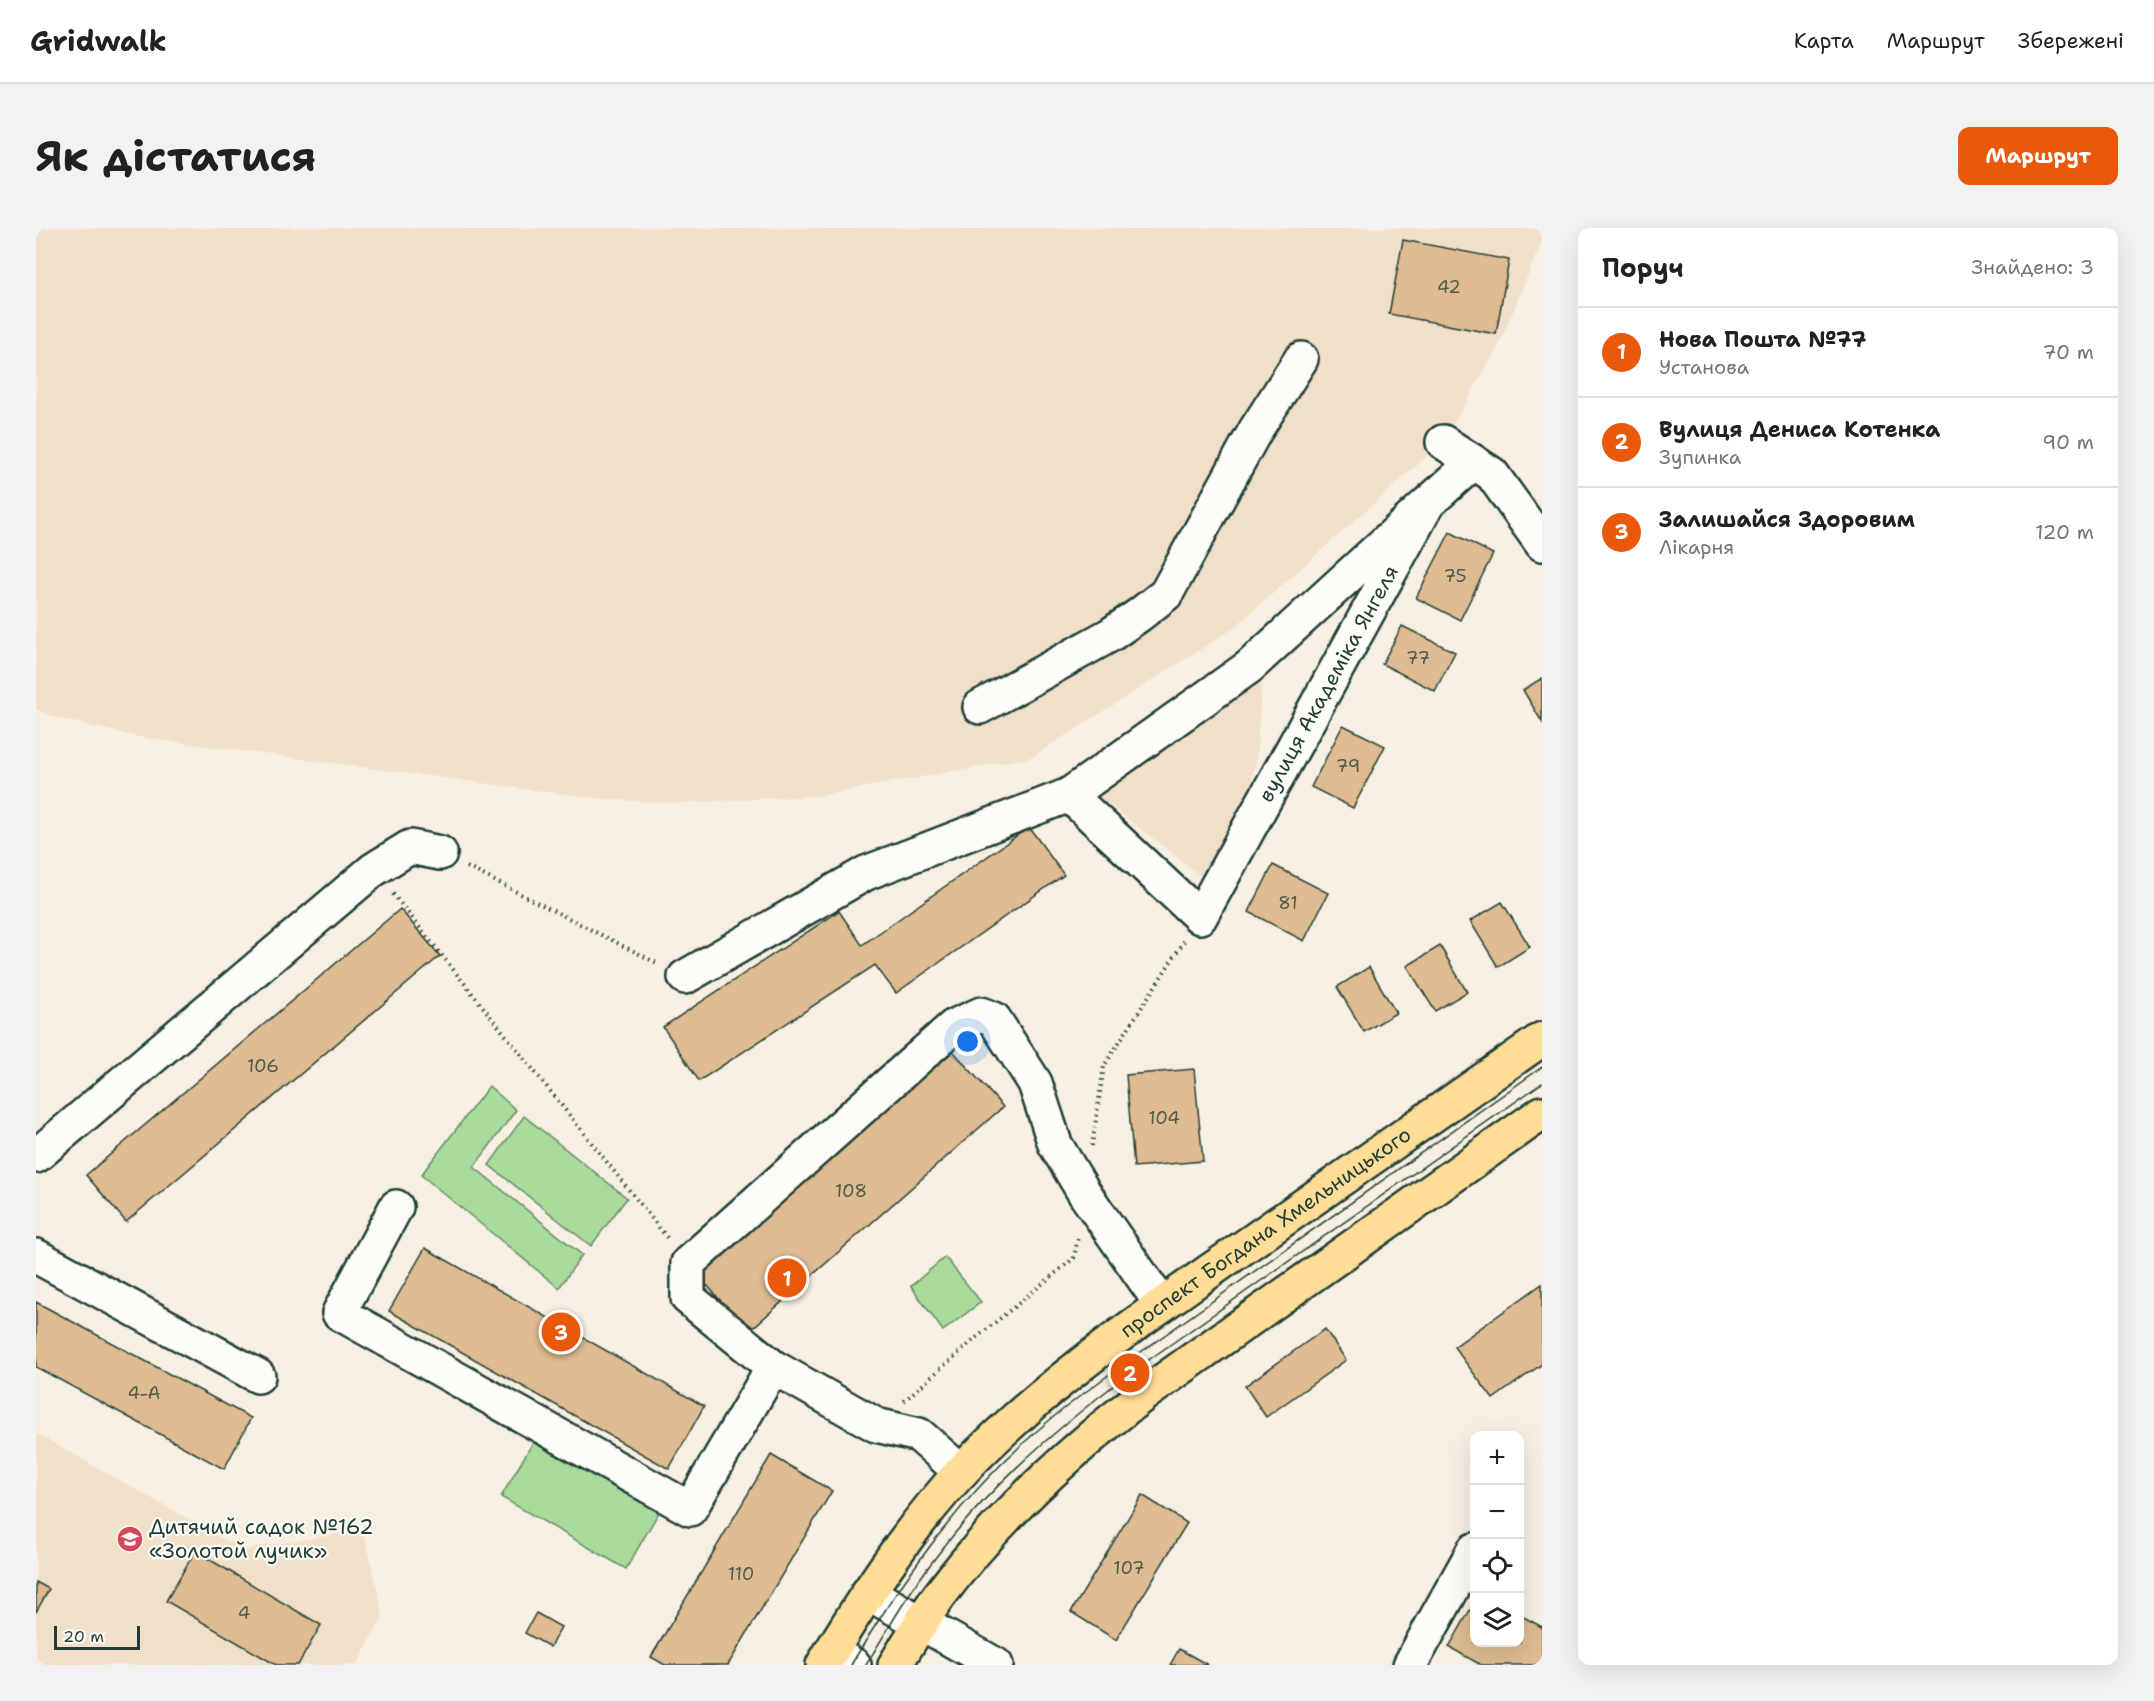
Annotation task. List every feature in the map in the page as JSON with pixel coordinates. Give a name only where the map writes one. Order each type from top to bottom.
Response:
[{"type":"main road","name":"проспект Богдана Хмельницького","points":[[836,1661],[868,1593],[918,1522],[961,1472],[1011,1423],[1053,1386],[1162,1305],[1542,1039]]},
{"type":"main road","points":[[895,1665],[952,1579],[1005,1517],[1056,1466],[1097,1431],[1166,1378],[1542,1113]]},
{"type":"street","points":[[980,707],[1110,635],[1166,594],[1255,431],[1300,359]]},
{"type":"street","points":[[1443,442],[1492,474],[1542,544]]},
{"type":"street","name":"вулиця Академіка Янгеля","points":[[1069,795],[1200,917],[1428,502],[1474,462]]},
{"type":"street","points":[[685,976],[866,873],[1069,795],[1249,667],[1428,502]]},
{"type":"street","points":[[36,1156],[373,870],[411,847],[440,853]]},
{"type":"street","points":[[961,1472],[919,1435],[876,1425],[773,1367],[688,1298],[688,1263],[946,1032],[981,1014],[994,1020],[1035,1083],[1055,1144],[1085,1194],[1162,1305]]},
{"type":"street","points":[[396,1206],[339,1313],[690,1509],[773,1367]]},
{"type":"street","points":[[36,1256],[258,1376]]},
{"type":"street","points":[[1410,1665],[1470,1557]]},
{"type":"street","points":[[868,1593],[996,1665]]},
{"type":"path","points":[[440,853],[685,976]]},
{"type":"path","points":[[373,870],[688,1263]]},
{"type":"shaded area","points":[[36,228],[1542,228],[1542,241],[1499,345],[1443,442],[1235,627],[1032,757],[817,796],[674,803],[601,799],[138,737],[60,719],[36,709]]},
{"type":"shaded area","points":[[1262,678],[1256,761],[1244,810],[1205,879],[1096,794]]},
{"type":"shaded area","name":"Дитячий садок №162 «Золотой лучик»","points":[[36,1433],[243,1550],[363,1529],[383,1615],[357,1665],[36,1665]]},
{"type":"green space","points":[[489,1086],[516,1110],[474,1167],[582,1255],[559,1288],[421,1175]]},
{"type":"green space","points":[[524,1116],[627,1198],[591,1246],[489,1165]]},
{"type":"green space","points":[[945,1257],[981,1302],[943,1331],[911,1286]]},
{"type":"green space","points":[[539,1432],[663,1505],[626,1569],[501,1497]]},
{"type":"building","points":[[1403,240],[1509,260],[1496,334],[1389,314]]},
{"type":"building","points":[[1450,532],[1493,554],[1460,620],[1416,598]]},
{"type":"building","points":[[1402,626],[1455,652],[1435,691],[1382,664]]},
{"type":"building","points":[[1542,678],[1542,722],[1523,690]]},
{"type":"building","points":[[1343,725],[1385,746],[1353,808],[1311,787]]},
{"type":"building","points":[[1029,827],[1064,875],[896,993],[875,965],[699,1081],[663,1027],[839,911],[862,945]]},
{"type":"building","points":[[1273,865],[1328,893],[1304,941],[1249,912]]},
{"type":"building","points":[[1502,902],[1530,947],[1498,967],[1470,921]]},
{"type":"building","points":[[400,909],[440,956],[126,1222],[86,1175]]},
{"type":"building","points":[[1440,946],[1467,992],[1435,1011],[1407,966]]},
{"type":"building","points":[[1369,967],[1396,1013],[1364,1032],[1337,987]]},
{"type":"building","points":[[953,1051],[1003,1107],[748,1332],[698,1275]]},
{"type":"building","points":[[1194,1069],[1203,1161],[1134,1167],[1126,1075]]},
{"type":"building","points":[[425,1248],[704,1406],[669,1469],[389,1311]]},
{"type":"building","points":[[1542,1284],[1542,1364],[1493,1399],[1454,1347]]},
{"type":"building","points":[[36,1302],[251,1418],[224,1469],[36,1367]]},
{"type":"building","points":[[1325,1329],[1346,1360],[1266,1417],[1245,1386]]},
{"type":"building","points":[[771,1455],[832,1491],[728,1665],[665,1665],[651,1657]]},
{"type":"building","points":[[1142,1495],[1187,1523],[1116,1640],[1071,1612]]},
{"type":"building","points":[[195,1551],[321,1625],[298,1665],[276,1665],[166,1601]]},
{"type":"building","points":[[36,1582],[49,1589],[36,1612]]},
{"type":"building","points":[[1470,1610],[1470,1647],[1524,1647],[1524,1617],[1542,1627],[1542,1665],[1481,1665],[1449,1647]]},
{"type":"building","points":[[536,1613],[561,1627],[550,1647],[525,1633]]},
{"type":"building","points":[[1179,1649],[1208,1665],[1170,1665]]},
{"type":"tram line","points":[[851,1665],[889,1604],[930,1546],[976,1491],[1038,1430],[1099,1382],[1542,1067]]},
{"type":"tram line","points":[[866,1665],[912,1590],[942,1549],[990,1494],[1043,1443],[1130,1373],[1542,1083]]},
{"type":"place","name":"Нова Пошта №77","points":[[787,1278]]},
{"type":"place","name":"Залишайся Здоровим","points":[[561,1332]]},
{"type":"place","name":"Вулиця Дениса Котенка","points":[[1130,1373]]},
{"type":"place","name":"Дитячий садок №162 «Золотой лучик»","points":[[130,1539]]}]
